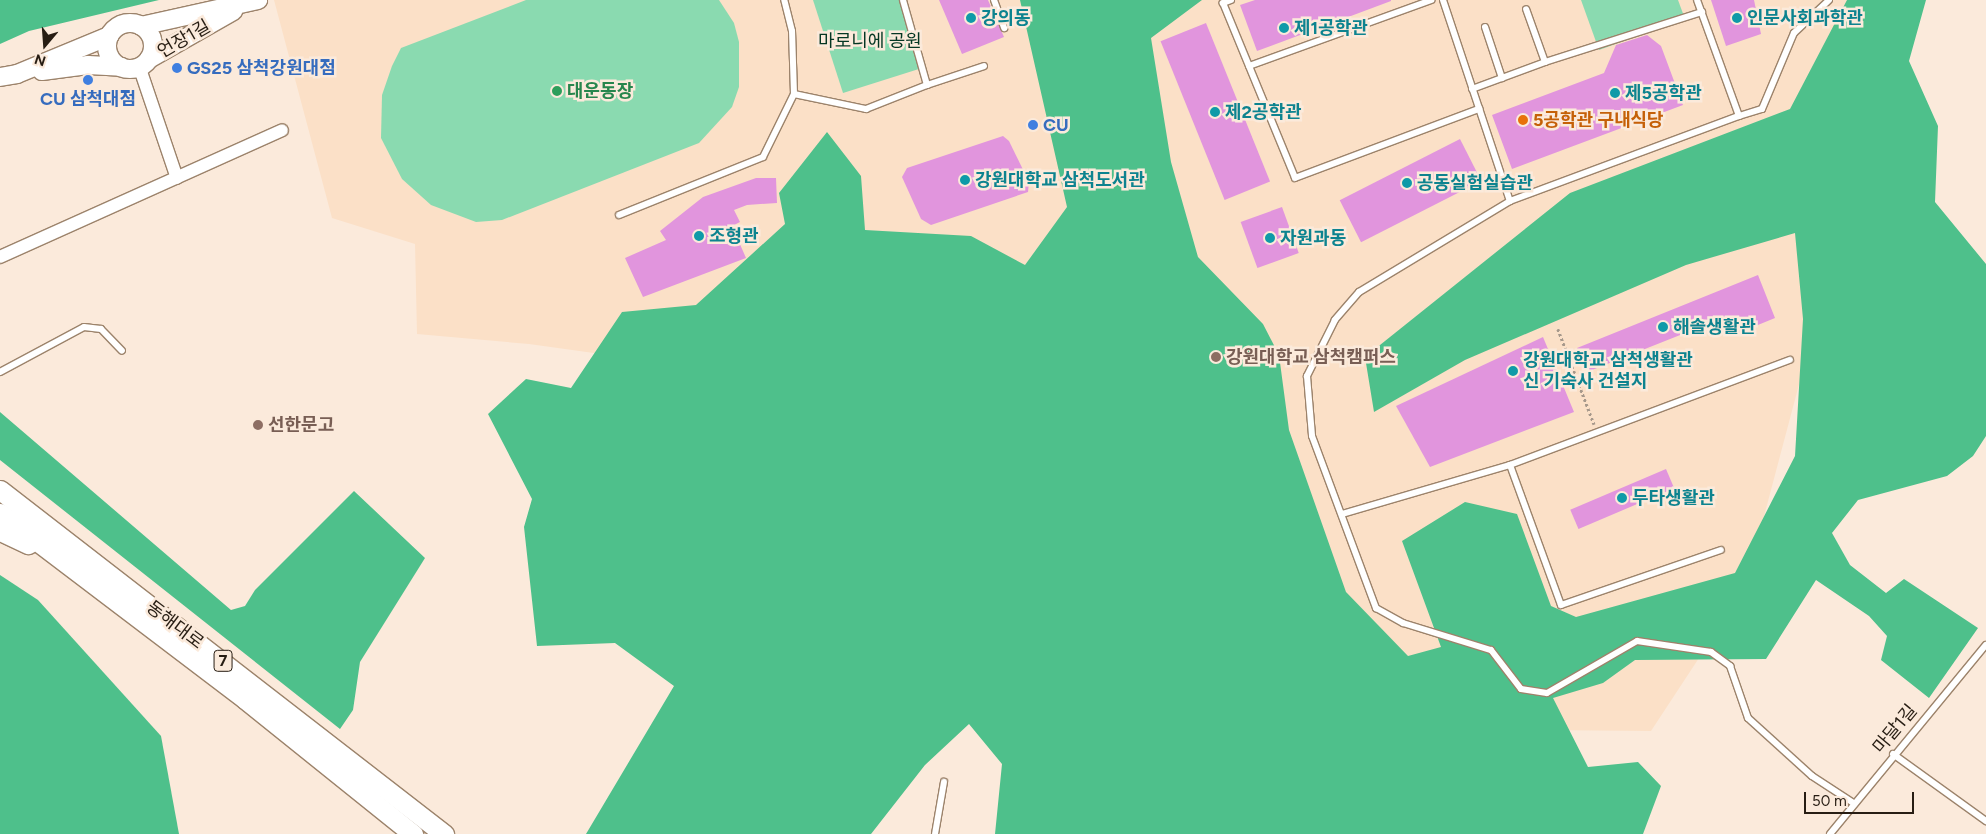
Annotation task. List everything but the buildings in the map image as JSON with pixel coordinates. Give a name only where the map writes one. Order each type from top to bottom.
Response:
[{"type":"main road","name":"동해대로","points":[[0,490],[444,834]]},
{"type":"main road","name":"동해대로","points":[[0,513],[245,699],[413,834]]},
{"type":"main road","points":[[0,530],[64,562]]},
{"type":"street","name":"언장1길","points":[[141,26],[252,2]]},
{"type":"street","name":"언장1길","points":[[144,63],[252,2]]},
{"type":"street","points":[[8,75],[109,36],[127,23],[141,26],[151,37],[144,63],[177,178]]},
{"type":"street","points":[[109,36],[110,58],[121,67]]},
{"type":"street","points":[[8,75],[88,65],[121,67],[144,63]]},
{"type":"street","points":[[0,257],[282,130]]},
{"type":"lane","points":[[619,215],[763,157],[794,94],[792,31],[784,0]]},
{"type":"lane","points":[[904,0],[928,86]]},
{"type":"lane","points":[[994,0],[1004,28]]},
{"type":"lane","points":[[1231,0],[1223,3],[1295,178],[1478,109]]},
{"type":"lane","points":[[1249,66],[1431,0]]},
{"type":"lane","points":[[1443,0],[1510,201]]},
{"type":"lane","points":[[1697,0],[1739,116]]},
{"type":"lane","points":[[1828,0],[1794,33],[1762,109],[1510,201],[1359,292],[1335,320],[1307,376],[1312,436],[1376,608],[1403,623],[1491,650],[1521,689],[1547,693],[1637,641],[1711,652],[1730,666],[1748,718],[1812,776],[1852,802]]},
{"type":"lane","points":[[1526,9],[1545,62]]},
{"type":"lane","points":[[1472,89],[1545,62],[1702,12]]},
{"type":"lane","points":[[1485,27],[1502,78]]},
{"type":"lane","points":[[794,94],[866,109],[984,66]]},
{"type":"lane","points":[[0,372],[84,327],[101,329],[122,351]]},
{"type":"lane","points":[[1342,514],[1510,465],[1596,430],[1790,360]]},
{"type":"lane","points":[[1510,465],[1561,605],[1720,550]]},
{"type":"lane","name":"마달1길","points":[[1830,834],[1852,802],[1986,645]]},
{"type":"lane","points":[[1893,754],[1986,821]]},
{"type":"lane","points":[[935,834],[944,782]]},
{"type":"path","points":[[1558,329],[1596,430]]},
{"type":"shaded area","name":"강원대학교 삼척캠퍼스","points":[[274,0],[1901,0],[1745,588],[1651,731],[1540,730],[723,371],[529,344],[417,334],[415,244],[332,218]]},
{"type":"green space","points":[[0,0],[159,0],[29,31],[0,44]]},
{"type":"green space","points":[[526,0],[719,0],[734,23],[739,42],[739,87],[732,107],[699,143],[502,220],[476,222],[431,205],[402,179],[381,138],[382,95],[392,66],[401,48]]},
{"type":"green space","name":"마로니에 공원","points":[[813,0],[900,0],[922,68],[843,93]]},
{"type":"green space","points":[[1020,0],[1202,0],[1151,38],[1171,162],[1198,257],[1263,324],[1279,355],[1289,430],[1346,592],[1408,656],[1441,647],[1402,541],[1465,502],[1517,514],[1551,606],[1576,617],[1735,573],[1795,456],[1803,319],[1795,233],[1686,265],[1465,360],[1374,412],[1365,357],[1570,193],[1790,109],[1847,0],[1926,0],[1909,61],[1938,126],[1935,202],[1986,264],[1986,436],[1973,456],[1947,476],[1858,500],[1832,533],[1850,565],[1886,593],[1904,579],[1978,628],[1929,698],[1881,660],[1887,636],[1869,616],[1816,580],[1766,659],[1635,660],[1603,683],[1553,698],[1588,767],[1638,762],[1661,786],[1643,834],[995,834],[1002,764],[969,724],[925,765],[871,834],[586,834],[674,686],[615,643],[537,646],[524,527],[532,499],[488,414],[526,379],[571,388],[622,312],[696,305],[785,224],[779,193],[827,132],[861,176],[865,230],[971,236],[1025,265],[1067,207]]},
{"type":"green space","points":[[1581,0],[1678,0],[1685,19],[1599,50]]},
{"type":"green space","points":[[0,412],[231,610],[245,606],[255,590],[354,491],[425,558],[360,662],[353,710],[340,729],[0,460]]},
{"type":"green space","points":[[0,575],[38,600],[161,736],[179,834],[0,834]]},
{"type":"place","name":"강의동","points":[[971,18]]},
{"type":"place","name":"인문사회과학관","points":[[1737,18]]},
{"type":"place","name":"제1공학관","points":[[1284,28]]},
{"type":"place","name":"GS25 삼척강원대점","points":[[177,68]]},
{"type":"place","name":"CU 삼척대점","points":[[88,80]]},
{"type":"place","name":"대운동장","points":[[557,91]]},
{"type":"place","name":"제5공학관","points":[[1615,93]]},
{"type":"place","name":"제2공학관","points":[[1215,112]]},
{"type":"place","name":"5공학관 구내식당","points":[[1523,120]]},
{"type":"place","name":"CU","points":[[1033,125]]},
{"type":"place","name":"강원대학교 삼척도서관","points":[[965,180]]},
{"type":"place","name":"공동실험실습관","points":[[1407,183]]},
{"type":"place","name":"조형관","points":[[699,236]]},
{"type":"place","name":"자원과동","points":[[1270,238]]},
{"type":"place","name":"해솔생활관","points":[[1663,327]]},
{"type":"place","name":"강원대학교 삼척캠퍼스","points":[[1216,357]]},
{"type":"place","name":"강원대학교 삼척생활관 신 기숙사 건설지","points":[[1513,371]]},
{"type":"place","name":"선한문고","points":[[258,425]]},
{"type":"place","name":"두타생활관","points":[[1622,498]]}]
